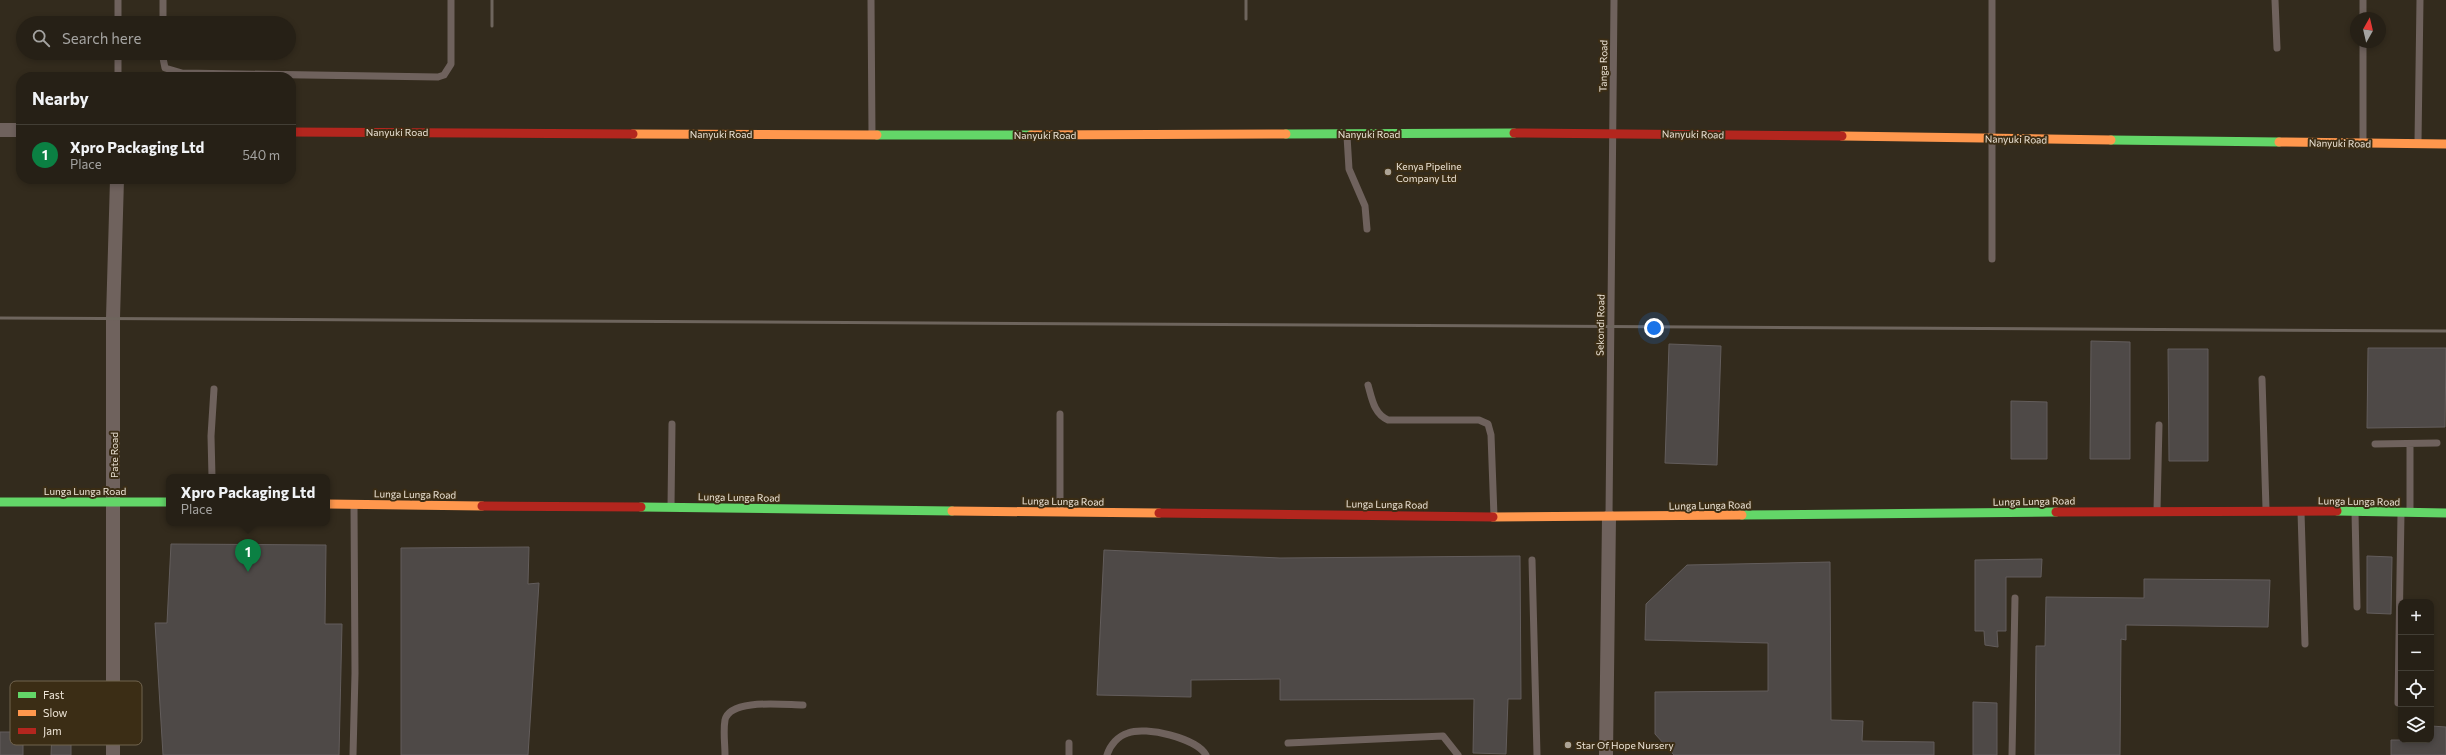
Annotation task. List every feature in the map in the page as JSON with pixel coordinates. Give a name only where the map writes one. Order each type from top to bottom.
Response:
[{"type":"main road","name":"Nanyuki Road","points":[[296,132],[872,135],[1613,133],[2446,144]]},
{"type":"main road","name":"Lunga Lunga Road","points":[[0,502],[166,502]]},
{"type":"main road","name":"Lunga Lunga Road","points":[[330,504],[1609,517],[2266,510],[2446,513]]},
{"type":"street","points":[[0,130],[16,130]]},
{"type":"street","name":"Pate Road","points":[[113,681],[114,502],[113,318],[117,184]]},
{"type":"street","points":[[1606,755],[1609,517]]},
{"type":"street","name":"Pate Road","points":[[112,745],[112,755]]},
{"type":"lane","points":[[118,0],[118,16]]},
{"type":"lane","points":[[163,0],[163,16]]},
{"type":"lane","points":[[296,75],[438,77],[444,75],[451,64],[451,0]]},
{"type":"lane","points":[[871,0],[872,135]]},
{"type":"lane","name":"Tanga Road","points":[[1613,133],[1614,0]]},
{"type":"lane","points":[[1992,0],[1992,259]]},
{"type":"lane","points":[[2275,0],[2276,48]]},
{"type":"lane","points":[[2363,0],[2363,12]]},
{"type":"lane","points":[[2418,144],[2420,0]]},
{"type":"lane","points":[[2363,48],[2363,143]]},
{"type":"lane","points":[[118,60],[118,72]]},
{"type":"lane","points":[[163,60],[165,68],[179,72]]},
{"type":"lane","name":"Sekondi Road","points":[[1609,517],[1613,133]]},
{"type":"lane","points":[[1347,134],[1350,169],[1365,206],[1367,229]]},
{"type":"lane","points":[[2262,379],[2266,510]]},
{"type":"lane","points":[[1368,385],[1377,411],[1381,417],[1388,420],[1479,420],[1488,424],[1491,435],[1494,516]]},
{"type":"lane","points":[[212,474],[211,436],[214,389]]},
{"type":"lane","points":[[1060,414],[1060,512]]},
{"type":"lane","points":[[671,508],[672,424]]},
{"type":"lane","points":[[2157,511],[2159,425]]},
{"type":"lane","points":[[2375,444],[2437,443]]},
{"type":"lane","points":[[2399,671],[2410,444]]},
{"type":"lane","points":[[353,755],[355,673],[354,504]]},
{"type":"lane","points":[[2301,511],[2305,644]]},
{"type":"lane","points":[[2355,512],[2356,607]]},
{"type":"lane","points":[[1532,560],[1537,755]]},
{"type":"lane","points":[[2012,755],[2015,598]]},
{"type":"lane","points":[[725,755],[725,720],[731,710],[742,705],[803,705]]},
{"type":"lane","points":[[1108,755],[1117,740],[1128,732],[1139,732],[1182,738],[1196,744],[1206,755]]},
{"type":"lane","points":[[1288,743],[1443,736],[1458,755]]},
{"type":"lane","points":[[1069,743],[1069,755]]},
{"type":"building","points":[[2091,341],[2130,342],[2130,459],[2090,459]]},
{"type":"building","points":[[1669,344],[1721,346],[1717,465],[1665,463]]},
{"type":"building","points":[[2368,348],[2446,348],[2445,427],[2367,428]]},
{"type":"building","points":[[2168,349],[2208,349],[2208,461],[2169,461]]},
{"type":"building","points":[[2011,401],[2047,402],[2047,459],[2011,459]]},
{"type":"building","points":[[171,544],[326,545],[325,624],[342,624],[339,755],[163,755],[155,623],[167,623]]},
{"type":"building","points":[[529,547],[528,584],[539,583],[528,755],[401,755],[401,548]]},
{"type":"building","points":[[1104,550],[1280,558],[1520,556],[1521,699],[1508,699],[1506,754],[1473,753],[1474,699],[1280,700],[1280,679],[1191,680],[1191,697],[1097,695]]},
{"type":"building","points":[[2367,556],[2392,557],[2391,614],[2367,613]]},
{"type":"building","points":[[2042,559],[2041,577],[2006,577],[2006,631],[1997,631],[1998,647],[1985,645],[1984,631],[1975,631],[1975,560]]},
{"type":"building","points":[[1830,562],[1831,720],[1863,721],[1862,741],[1934,742],[1934,755],[1674,755],[1655,734],[1655,692],[1768,691],[1768,643],[1645,640],[1646,604],[1687,565]]},
{"type":"building","points":[[2144,579],[2270,580],[2268,627],[2126,625],[2126,640],[2121,639],[2120,755],[2035,755],[2036,646],[2045,646],[2046,597],[2144,598]]},
{"type":"building","points":[[1973,702],[1997,703],[1997,755],[1973,755]]},
{"type":"building","points":[[2434,726],[2446,727],[2446,755],[2391,755],[2391,740],[2398,740],[2398,743],[2434,743]]},
{"type":"building","points":[[0,732],[10,732],[10,745],[23,745],[23,755],[0,755]]},
{"type":"building","points":[[51,745],[71,745],[71,755],[51,755]]},
{"type":"railway","points":[[492,0],[492,26]]},
{"type":"railway","points":[[1246,0],[1246,19]]},
{"type":"railway","points":[[0,318],[2446,331]]},
{"type":"traffic: fast","points":[[1286,134],[1514,133]]},
{"type":"traffic: fast","points":[[877,135],[1031,135]]},
{"type":"traffic: fast","points":[[2111,140],[2279,142]]},
{"type":"traffic: fast","points":[[0,502],[166,502]]},
{"type":"traffic: fast","points":[[641,507],[952,511]]},
{"type":"traffic: fast","points":[[2337,511],[2446,513]]},
{"type":"traffic: fast","points":[[1742,515],[2056,512]]},
{"type":"traffic: slow","points":[[633,134],[877,135]]},
{"type":"traffic: slow","points":[[1031,135],[1286,134]]},
{"type":"traffic: slow","points":[[1842,136],[2111,140]]},
{"type":"traffic: slow","points":[[2279,142],[2446,144]]},
{"type":"traffic: slow","points":[[330,504],[482,506]]},
{"type":"traffic: slow","points":[[952,511],[1159,513]]},
{"type":"traffic: slow","points":[[1493,517],[1742,515]]},
{"type":"traffic: jam","points":[[296,132],[633,134]]},
{"type":"traffic: jam","points":[[1514,133],[1842,136]]},
{"type":"traffic: jam","points":[[482,506],[641,507]]},
{"type":"traffic: jam","points":[[2056,512],[2337,511]]},
{"type":"traffic: jam","points":[[1159,513],[1493,517]]},
{"type":"place","name":"Kenya Pipeline Company Ltd","points":[[1388,172]]},
{"type":"place","name":"Xpro Packaging Ltd","points":[[248,572]]},
{"type":"place","name":"Star Of Hope Nursery","points":[[1568,745]]}]
